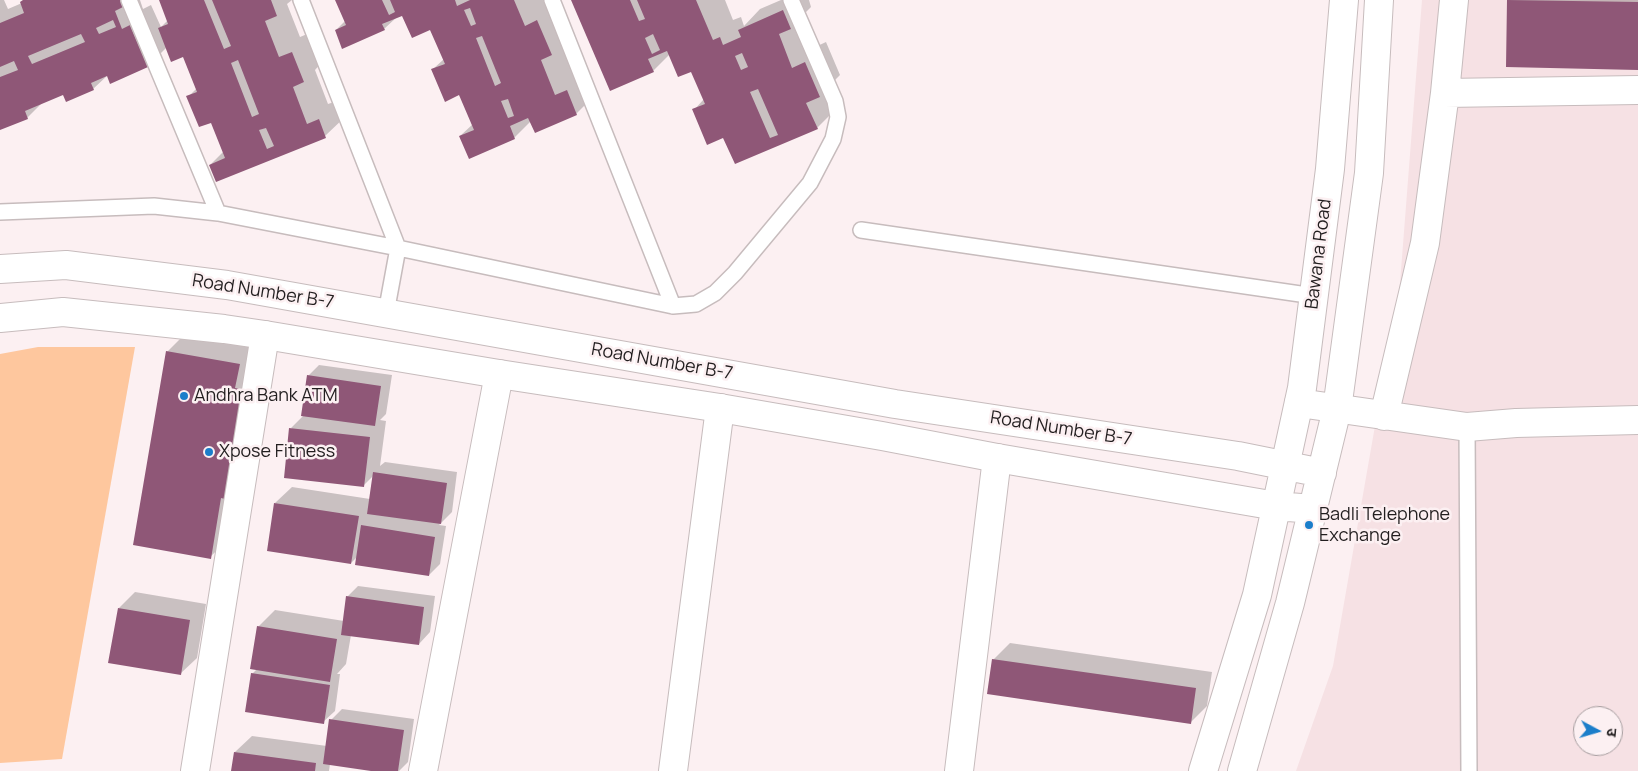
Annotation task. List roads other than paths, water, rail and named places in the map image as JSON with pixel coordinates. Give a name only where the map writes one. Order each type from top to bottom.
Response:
[{"type":"street","name":"Bawana Road","points":[[1203,771],[1257,595],[1302,388],[1330,169],[1344,0]]},
{"type":"street","points":[[1242,771],[1290,603],[1337,409],[1369,173],[1379,0]]},
{"type":"street","points":[[1384,416],[1425,243],[1445,93],[1454,0]]},
{"type":"street","points":[[1445,93],[1638,90]]},
{"type":"street","name":"Road Number B-7","points":[[0,268],[66,265],[227,285],[895,404],[1238,456],[1322,473]]},
{"type":"street","name":"Road Number B-7","points":[[0,318],[63,312],[224,329],[720,408],[1276,506],[1313,509]]},
{"type":"street","points":[[195,771],[265,335]]},
{"type":"street","points":[[423,771],[499,374]]},
{"type":"street","points":[[1299,403],[1467,427],[1516,423],[1638,420]]},
{"type":"street","points":[[673,771],[720,408]]},
{"type":"street","points":[[960,771],[997,458]]},
{"type":"lane","points":[[128,0],[218,213]]},
{"type":"lane","points":[[301,0],[398,248],[386,313]]},
{"type":"lane","points":[[552,0],[673,306]]},
{"type":"lane","points":[[0,212],[154,206],[218,213],[398,248],[673,306],[696,304],[715,293],[735,273],[810,183],[834,138],[838,117],[835,101],[791,0]]},
{"type":"lane","points":[[861,230],[1314,296]]},
{"type":"lane","points":[[1467,427],[1469,771]]},
{"type":"place","name":"Andhra Bank ATM","points":[[184,396]]},
{"type":"place","name":"Xpose Fitness","points":[[209,452]]},
{"type":"place","name":"Badli Telephone Exchange","points":[[1309,525]]}]
